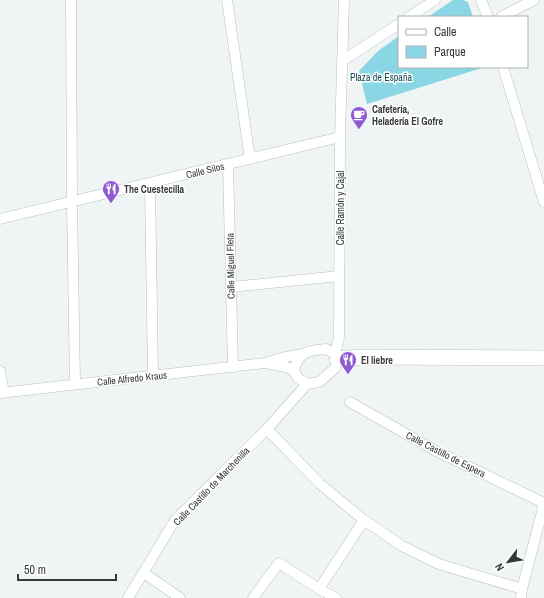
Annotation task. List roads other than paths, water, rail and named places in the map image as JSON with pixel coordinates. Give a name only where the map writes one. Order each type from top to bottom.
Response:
[{"type":"street","points":[[71,0],[75,384]]},
{"type":"street","points":[[227,0],[250,159]]},
{"type":"street","name":"Calle Ramón y Cajal","points":[[336,356],[339,337],[340,137],[344,0]]},
{"type":"street","points":[[411,16],[435,0]]},
{"type":"street","points":[[481,0],[488,16]]},
{"type":"street","points":[[503,16],[534,0]]},
{"type":"street","points":[[342,61],[398,25]]},
{"type":"street","points":[[504,68],[544,202]]},
{"type":"street","name":"Calle Silos","points":[[0,219],[340,137]]},
{"type":"street","name":"Calle Miguel Fleta","points":[[228,164],[233,367]]},
{"type":"street","points":[[150,184],[153,376]]},
{"type":"street","points":[[231,287],[340,276]]},
{"type":"street","points":[[264,363],[316,350],[326,349],[336,356],[544,358]]},
{"type":"street","points":[[294,371],[296,362],[303,354]]},
{"type":"street","points":[[264,363],[286,367],[294,371],[298,378],[307,384],[319,382],[335,368],[336,356]]},
{"type":"street","name":"Calle Alfredo Kraus","points":[[2,393],[264,363]]},
{"type":"street","points":[[0,371],[2,393]]},
{"type":"street","name":"Calle Castillo de Marchenilla","points":[[128,598],[174,520],[267,429],[307,384]]},
{"type":"street","name":"Calle Castillo de Espera","points":[[350,402],[436,451],[544,504]]},
{"type":"street","points":[[267,429],[320,484],[364,520],[402,546],[439,564],[521,593],[544,504]]},
{"type":"street","points":[[319,589],[364,520]]},
{"type":"street","points":[[253,598],[280,563],[319,589],[336,598]]},
{"type":"street","points":[[144,573],[180,598]]},
{"type":"place","name":"Cafetería, Heladería El Gofre","points":[[359,130]]},
{"type":"place","name":"The Cuestecilla","points":[[111,204]]},
{"type":"place","name":"El liebre","points":[[348,375]]},
{"type":"park label","name":"Plaza de España","points":[[381,77]]}]
